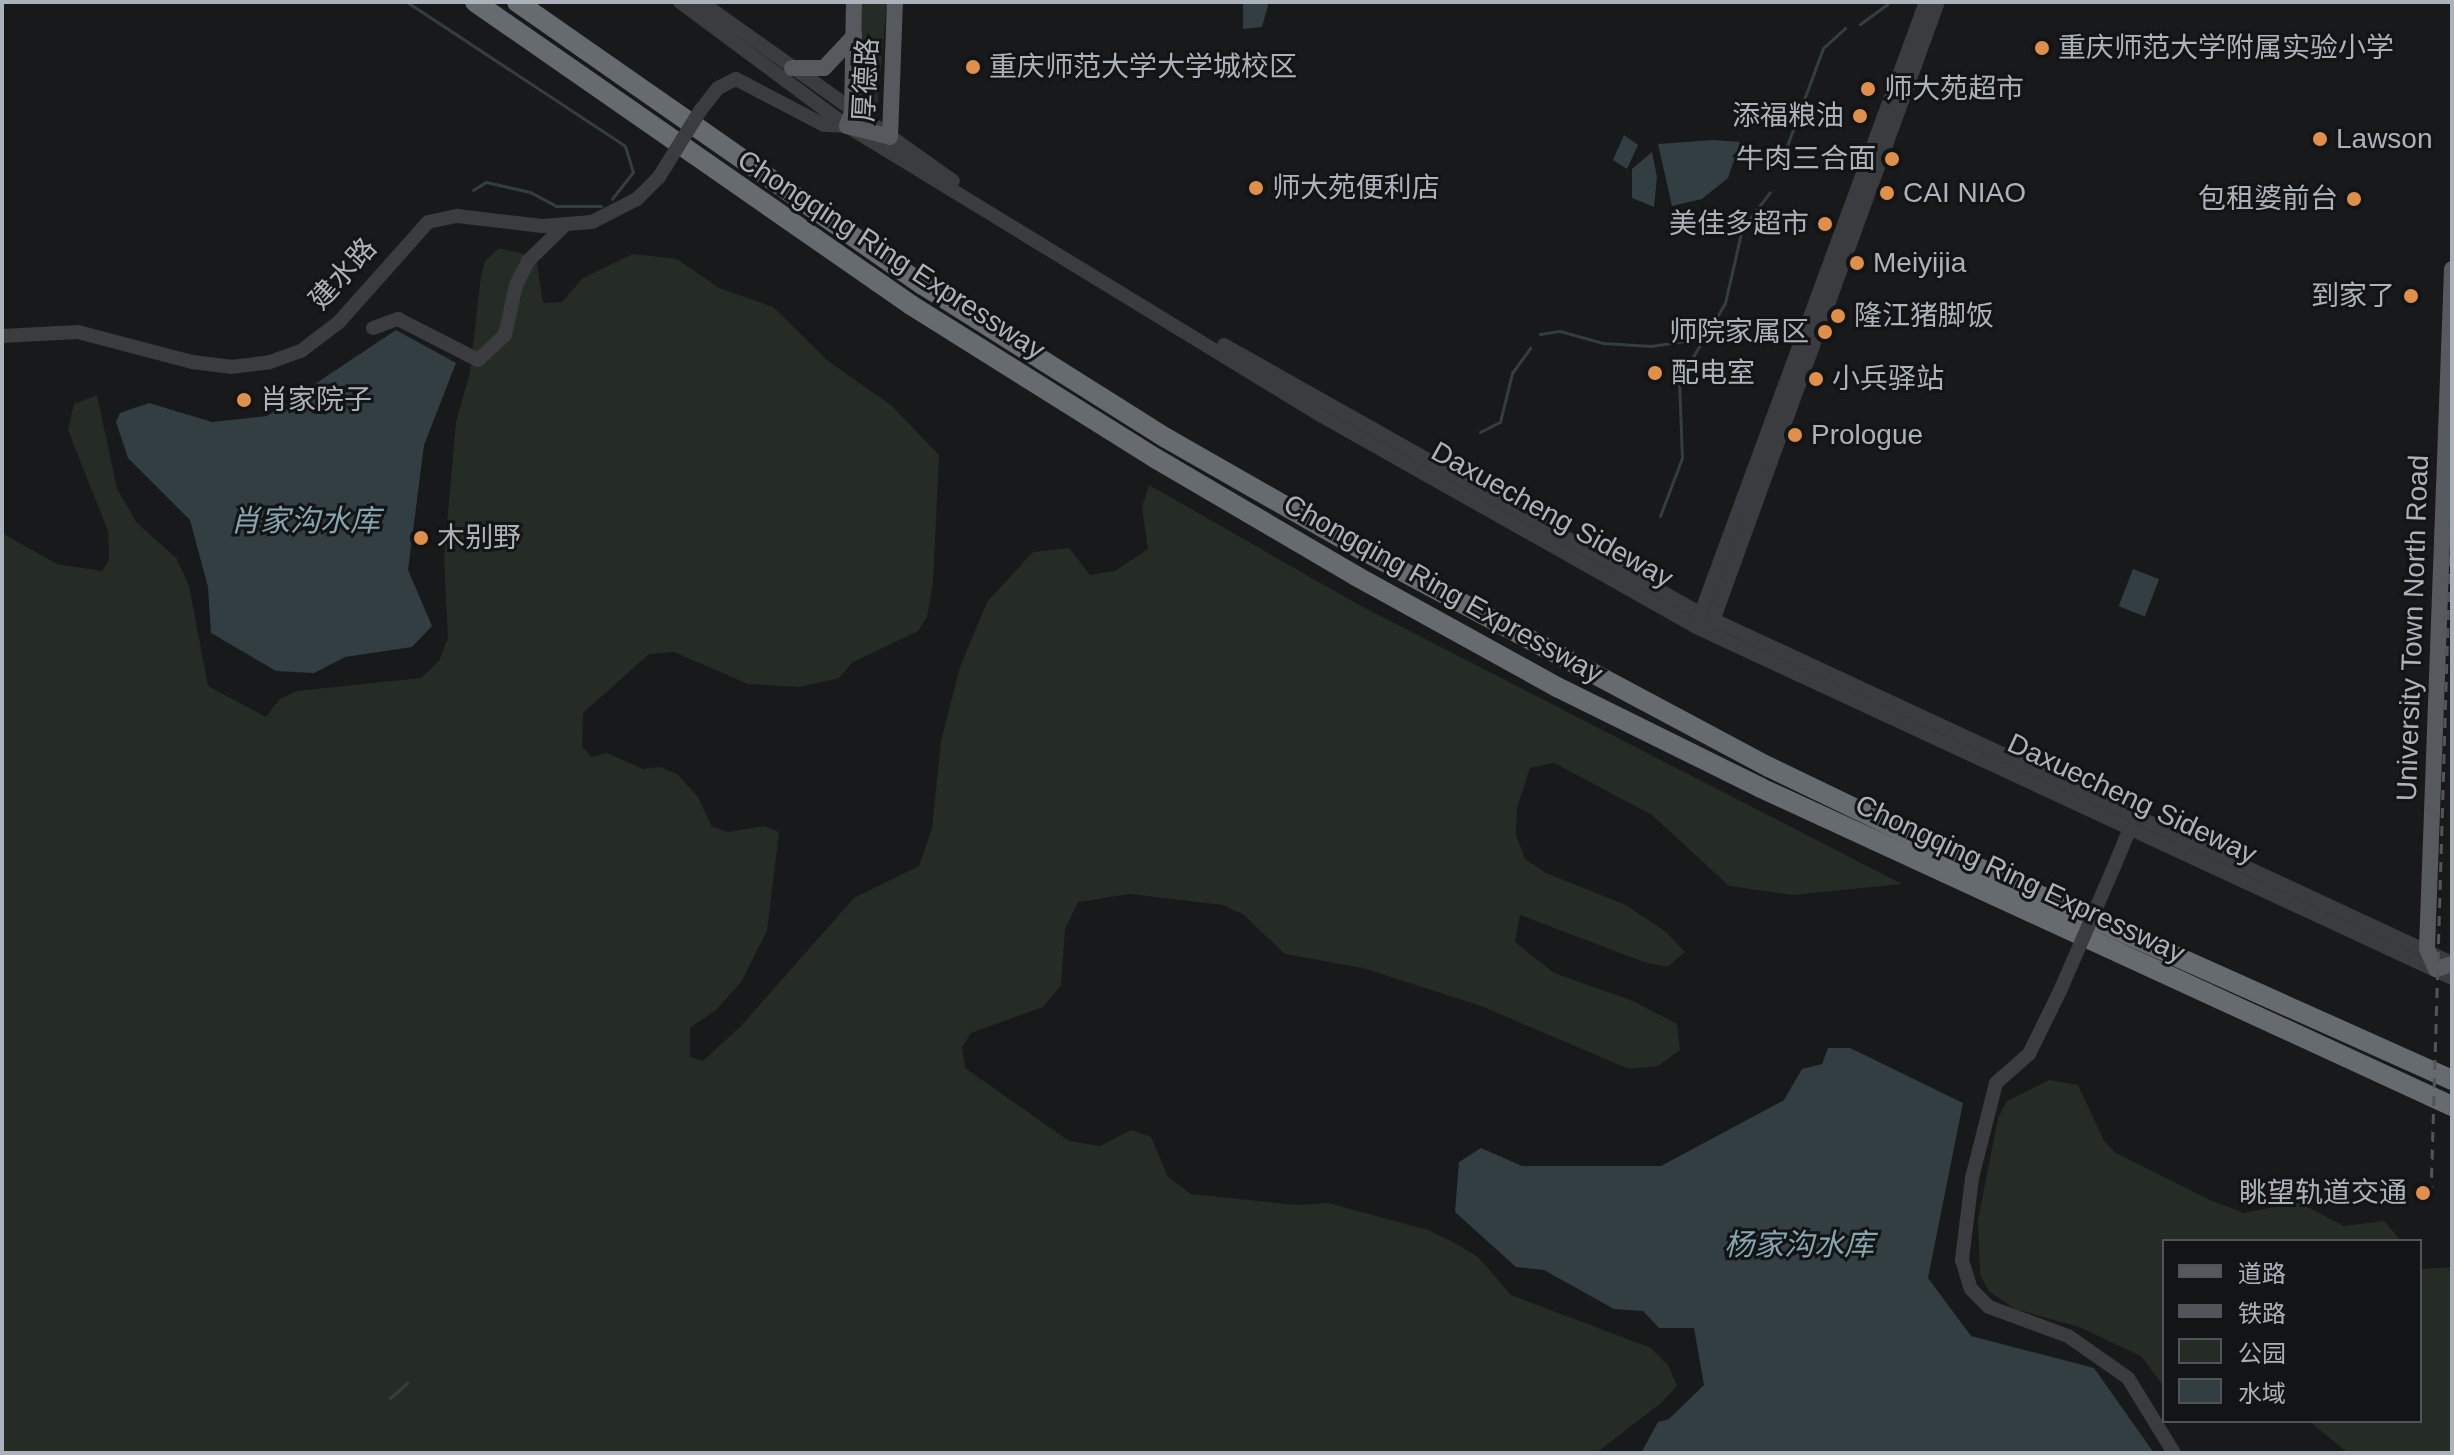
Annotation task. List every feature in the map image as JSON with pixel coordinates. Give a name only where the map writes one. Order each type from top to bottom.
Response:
[{"type":"highway","name":"Chongqing Ring Expressway","points":[[475,2],[911,305],[1155,458],[1383,591],[1557,687],[1775,795],[2452,1106]]},
{"type":"highway","name":"Chongqing Ring Expressway","points":[[517,2],[923,285],[1166,438],[1366,552],[1769,767],[1981,869],[2452,1080]]},
{"type":"main road","name":"厚德路","points":[[854,2],[850,119],[890,137],[895,2]]},
{"type":"main road","points":[[792,68],[824,68],[855,34]]},
{"type":"main road","name":"University Town North Road","points":[[2447,965],[2427,949],[2452,269]]},
{"type":"street","name":"Daxuecheng Sideway","points":[[680,2],[850,119],[1322,416],[1705,624],[2447,965],[2452,978]]},
{"type":"street","name":"Daxuecheng Sideway","points":[[701,2],[792,68],[850,119]]},
{"type":"street","points":[[1705,624],[1926,2]]},
{"type":"street","points":[[1705,624],[1938,2]]},
{"type":"street","name":"建水路","points":[[2,336],[78,332],[192,362],[231,367],[270,362],[301,351],[339,322],[387,262],[439,217],[566,225],[616,211],[659,177],[718,88],[736,79],[824,125],[850,119]]},
{"type":"street","name":"Daxuecheng Sideway","points":[[890,137],[993,209],[1312,398],[1705,624]]},
{"type":"street","points":[[373,328],[398,319],[478,360],[505,335],[516,285],[528,261],[566,225]]},
{"type":"street","name":"Daxuecheng Sideway","points":[[2133,822],[2427,949]]},
{"type":"street","points":[[2133,822],[2060,991],[2029,1054],[1996,1083],[1972,1178],[1962,1260],[1971,1289],[1989,1307],[2068,1336],[2128,1378],[2174,1453]]},
{"type":"green space","points":[[862,2],[887,2],[877,111],[865,109],[859,98]]},
{"type":"green space","points":[[499,248],[536,257],[543,303],[562,302],[583,278],[633,254],[677,259],[719,288],[773,307],[828,361],[892,406],[939,455],[933,583],[927,617],[918,631],[853,662],[839,678],[799,687],[748,684],[674,652],[649,654],[583,713],[582,746],[591,757],[607,753],[643,769],[660,767],[677,774],[698,797],[712,827],[729,832],[764,826],[779,832],[767,931],[741,982],[716,1010],[690,1028],[690,1057],[703,1061],[740,1027],[854,898],[919,866],[932,828],[941,741],[960,667],[987,602],[1033,552],[1069,548],[1090,575],[1115,571],[1148,549],[1142,508],[1149,485],[1359,605],[1902,884],[1792,895],[1729,886],[1652,815],[1554,763],[1530,768],[1517,808],[1516,835],[1525,859],[1546,873],[1626,905],[1666,932],[1685,952],[1667,967],[1644,962],[1520,915],[1515,942],[1554,973],[1633,1001],[1677,1024],[1680,1050],[1658,1066],[1629,1069],[1481,1006],[1363,968],[1285,954],[1244,915],[1223,905],[1130,894],[1078,902],[1065,929],[1061,985],[1043,1007],[971,1033],[962,1047],[965,1068],[1069,1141],[1100,1146],[1131,1130],[1151,1137],[1168,1177],[1191,1194],[1296,1205],[1328,1203],[1428,1230],[1453,1242],[1478,1257],[1511,1295],[1651,1348],[1668,1365],[1677,1386],[1661,1403],[1596,1453],[2,1453],[2,533],[57,564],[102,571],[109,560],[108,531],[68,430],[74,404],[97,395],[117,489],[137,523],[176,558],[189,586],[208,686],[266,717],[280,699],[297,691],[421,678],[439,661],[448,638],[444,558],[456,422],[470,372],[481,276],[485,261]]},
{"type":"green space","points":[[2049,1080],[2078,1085],[2104,1141],[2116,1153],[2210,1200],[2244,1213],[2298,1202],[2344,1226],[2384,1221],[2399,1239],[2162,1239],[2162,1384],[2141,1356],[2079,1327],[2015,1309],[1989,1291],[1980,1275],[1978,1220],[1998,1118],[2007,1101]]},
{"type":"green space","points":[[2452,1267],[2452,1453],[2348,1453],[2311,1423],[2422,1423],[2422,1269]]},
{"type":"water","points":[[1243,2],[1269,2],[1262,27],[1243,29]]},
{"type":"water","points":[[1624,135],[1638,145],[1627,169],[1613,160]]},
{"type":"water","points":[[1713,140],[1740,142],[1728,178],[1702,199],[1672,206],[1658,144]]},
{"type":"water","points":[[1652,152],[1657,177],[1654,207],[1632,198],[1632,169]]},
{"type":"water","name":"肖家沟水库","points":[[396,330],[456,363],[424,445],[408,570],[432,626],[412,647],[345,657],[314,673],[276,671],[211,633],[208,587],[190,520],[128,458],[116,422],[120,413],[149,403],[212,422],[267,416]]},
{"type":"water","points":[[2133,569],[2159,579],[2145,616],[2119,606]]},
{"type":"water","name":"杨家沟水库","points":[[1828,1048],[1850,1048],[1963,1103],[1928,1278],[1971,1336],[2094,1368],[2154,1453],[1641,1453],[1658,1422],[1669,1419],[1704,1385],[1694,1328],[1659,1328],[1643,1311],[1614,1309],[1544,1270],[1516,1267],[1455,1212],[1459,1162],[1481,1148],[1522,1166],[1661,1166],[1784,1100],[1802,1069],[1822,1064]]},
{"type":"waterway","points":[[407,2],[625,146],[633,172],[612,199]]},
{"type":"waterway","points":[[1860,24],[1888,4]]},
{"type":"waterway","points":[[1784,154],[1823,48],[1845,28]]},
{"type":"waterway","points":[[473,190],[486,182],[530,192],[556,206],[601,206]]},
{"type":"waterway","points":[[1660,516],[1682,458],[1679,380],[1725,303],[1742,229],[1770,192]]},
{"type":"waterway","points":[[1540,334],[1560,331],[1603,343],[1651,346],[1704,338]]},
{"type":"waterway","points":[[1480,432],[1500,422],[1512,373],[1530,348]]},
{"type":"waterway","points":[[390,1398],[407,1383]]},
{"type":"railway","points":[[2431,1195],[2452,489]]},
{"type":"place","name":"重庆师范大学附属实验小学","points":[[2042,48]]},
{"type":"place","name":"重庆师范大学大学城校区","points":[[973,67]]},
{"type":"place","name":"师大苑超市","points":[[1868,89]]},
{"type":"place","name":"添福粮油","points":[[1860,116]]},
{"type":"place","name":"Lawson","points":[[2320,139]]},
{"type":"place","name":"牛肉三合面","points":[[1892,159]]},
{"type":"place","name":"师大苑便利店","points":[[1256,188]]},
{"type":"place","name":"CAI NIAO","points":[[1887,193]]},
{"type":"place","name":"包租婆前台","points":[[2354,199]]},
{"type":"place","name":"美佳多超市","points":[[1825,224]]},
{"type":"place","name":"Meiyijia","points":[[1857,263]]},
{"type":"place","name":"到家了","points":[[2411,296]]},
{"type":"place","name":"隆江猪脚饭","points":[[1838,316]]},
{"type":"place","name":"师院家属区","points":[[1825,332]]},
{"type":"place","name":"配电室","points":[[1655,373]]},
{"type":"place","name":"小兵驿站","points":[[1816,379]]},
{"type":"place","name":"肖家院子","points":[[244,400]]},
{"type":"place","name":"Prologue","points":[[1795,435]]},
{"type":"place","name":"木别野","points":[[421,538]]},
{"type":"place","name":"眺望轨道交通","points":[[2423,1193]]}]
